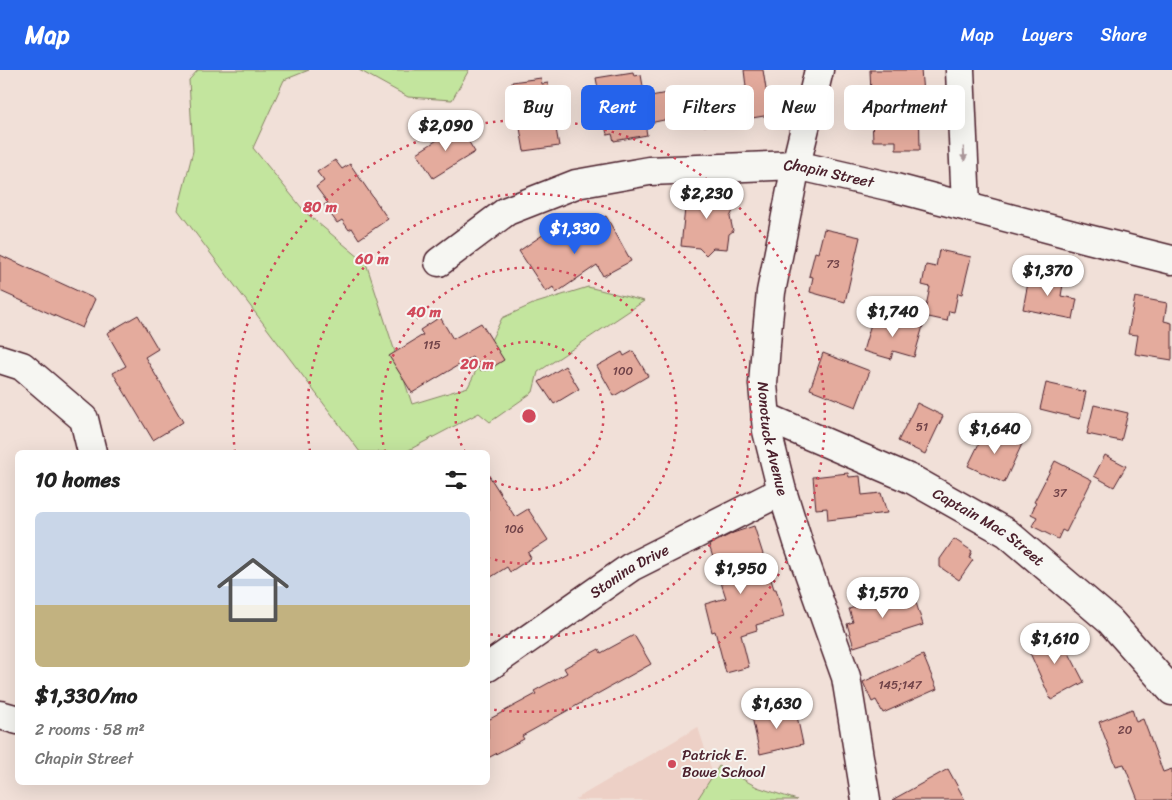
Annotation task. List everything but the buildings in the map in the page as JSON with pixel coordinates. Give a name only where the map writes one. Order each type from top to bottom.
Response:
[{"type":"street","name":"Nonotuck Avenue","points":[[819,70],[796,165],[771,292],[763,384],[767,431],[782,491],[846,677],[866,800]]},
{"type":"street","points":[[960,70],[966,206]]},
{"type":"street","name":"Chapin Street","points":[[439,262],[507,211],[576,184],[648,171],[796,165],[892,187],[1172,260]]},
{"type":"street","points":[[0,359],[22,366],[84,419],[92,450]]},
{"type":"street","name":"Captain Mac Street","points":[[766,417],[913,480],[1007,533],[1110,621],[1172,691]]},
{"type":"street","name":"Stonina Drive","points":[[490,666],[631,567],[782,491]]},
{"type":"street","points":[[0,715],[15,719]]},
{"type":"shaded area","name":"Patrick E. Bowe School","points":[[698,727],[721,800],[574,800]]},
{"type":"green space","points":[[198,70],[309,70],[284,80],[253,148],[306,213],[366,263],[412,404],[468,387],[502,318],[533,304],[588,287],[644,301],[538,372],[533,392],[490,422],[479,413],[409,450],[358,450],[178,210],[193,151],[189,80]]},
{"type":"green space","points":[[359,70],[469,70],[452,100],[408,97]]},
{"type":"green space","points":[[719,766],[757,787],[797,800],[697,800]]},
{"type":"place","name":"Patrick E. Bowe School","points":[[672,764]]}]
